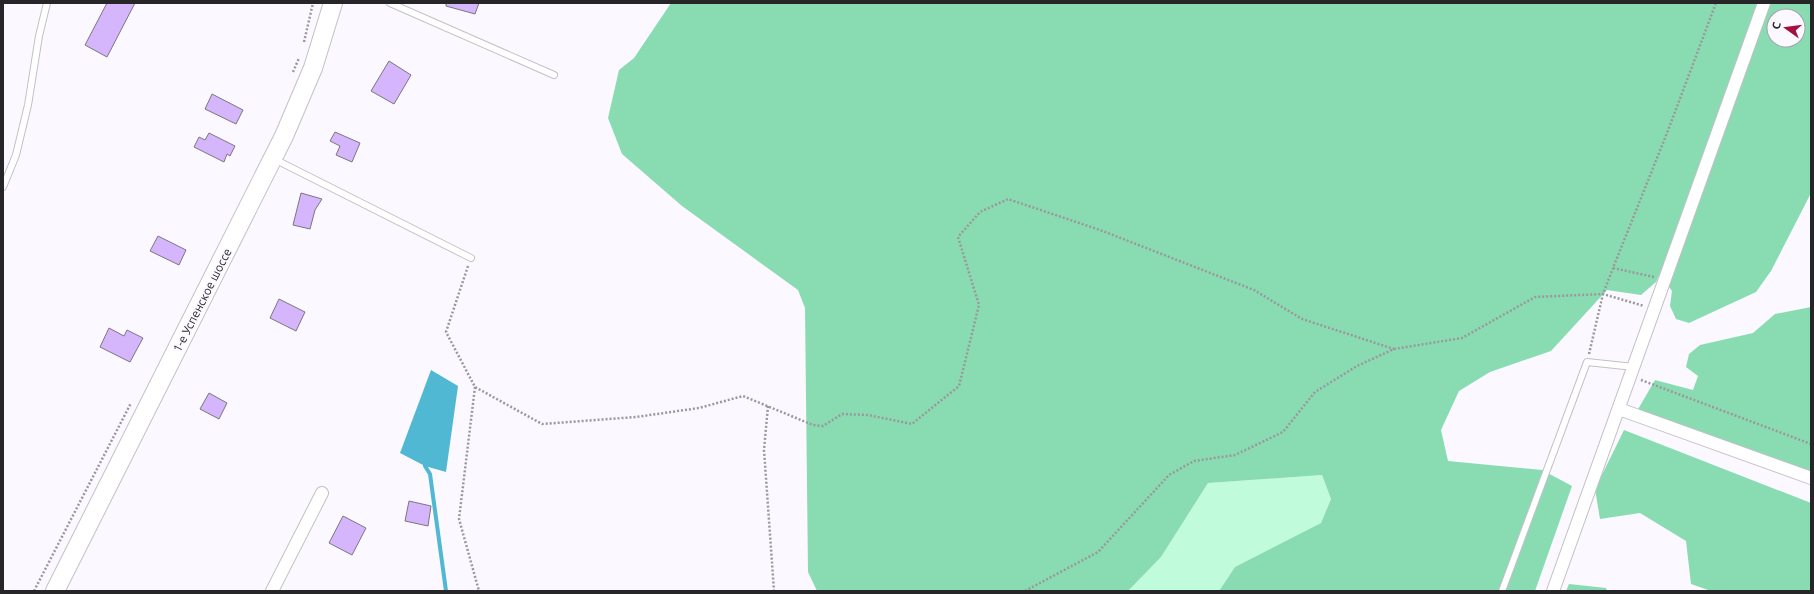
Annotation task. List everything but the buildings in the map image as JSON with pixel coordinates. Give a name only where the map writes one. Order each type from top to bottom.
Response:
[{"type":"main road","name":"1-е Успенское шоссе","points":[[55,591],[272,159],[313,68],[333,3]]},
{"type":"street","points":[[1553,591],[1764,3]]},
{"type":"street","points":[[1619,409],[1811,478]]},
{"type":"street","points":[[272,591],[322,493]]},
{"type":"lane","points":[[3,187],[16,155],[28,105],[39,36],[47,3]]},
{"type":"lane","points":[[390,3],[554,75]]},
{"type":"lane","points":[[272,159],[471,258]]},
{"type":"lane","points":[[1502,591],[1587,362],[1632,372]]},
{"type":"path","points":[[303,44],[313,3]]},
{"type":"path","points":[[1587,362],[1603,294],[1716,3]]},
{"type":"path","points":[[293,73],[302,51]]},
{"type":"path","points":[[471,258],[446,332],[475,387],[542,424],[636,417],[699,408],[743,396],[813,425],[824,426],[842,414],[868,415],[912,424],[959,386],[979,305],[958,237],[980,212],[1008,199],[1100,230],[1254,290],[1302,319],[1394,349]]},
{"type":"path","points":[[1613,268],[1664,280]]},
{"type":"path","points":[[1025,591],[1098,552],[1169,475],[1194,461],[1235,455],[1283,432],[1315,392],[1357,366],[1394,349],[1462,338],[1535,297],[1603,294],[1654,309]]},
{"type":"path","points":[[1632,372],[1811,444]]},
{"type":"path","points":[[475,387],[459,519],[479,591]]},
{"type":"path","points":[[34,591],[131,402]]},
{"type":"path","points":[[768,406],[764,450],[774,591]]},
{"type":"green space","points":[[671,3],[1811,3],[1810,195],[1771,271],[1756,292],[1689,323],[1676,319],[1670,306],[1672,291],[1664,280],[1670,253],[1656,282],[1641,295],[1607,290],[1551,351],[1490,372],[1459,391],[1441,430],[1448,461],[1542,470],[1572,486],[1535,591],[1219,591],[1235,567],[1321,523],[1331,499],[1322,475],[1208,483],[1161,557],[1128,591],[817,591],[808,572],[805,308],[798,290],[682,206],[622,154],[608,118],[619,70],[634,58]]},
{"type":"green space","points":[[1811,307],[1811,474],[1637,411],[1655,380],[1693,390],[1698,376],[1686,367],[1689,354],[1700,345],[1753,333],[1775,314]]},
{"type":"green space","points":[[1624,430],[1811,503],[1811,591],[1711,591],[1691,584],[1686,541],[1640,513],[1600,519],[1595,489]]},
{"type":"green space","points":[[1322,475],[1331,499],[1321,523],[1235,567],[1219,591],[1128,591],[1161,557],[1208,483]]},
{"type":"green space","points":[[1569,584],[1606,588],[1607,591],[1566,591]]},
{"type":"water","points":[[431,370],[458,386],[446,472],[425,466],[400,453]]},
{"type":"waterway","points":[[425,466],[430,474],[446,591]]}]
